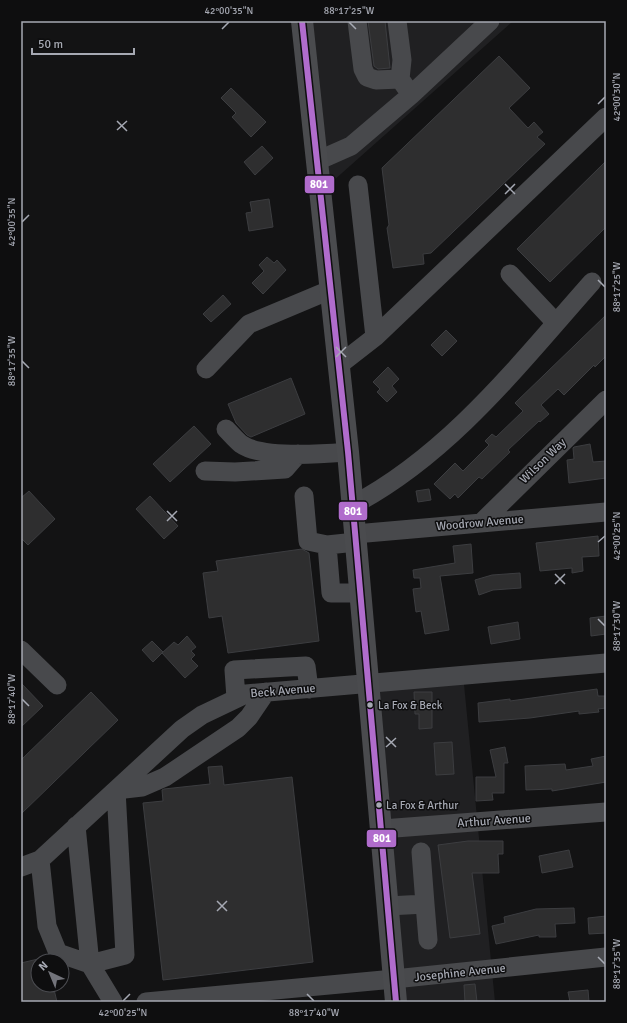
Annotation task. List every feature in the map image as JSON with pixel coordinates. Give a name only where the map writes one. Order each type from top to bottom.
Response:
[{"type":"main road","points":[[302,21],[348,452],[370,684],[396,1002]]},
{"type":"street","points":[[357,21],[363,69],[367,77],[376,80],[400,79]]},
{"type":"street","points":[[397,21],[402,60],[400,79],[411,95]]},
{"type":"street","points":[[317,161],[352,146],[411,95],[490,21]]},
{"type":"street","points":[[339,365],[374,337],[606,117]]},
{"type":"street","points":[[358,185],[374,337]]},
{"type":"street","points":[[510,274],[556,323]]},
{"type":"street","points":[[352,505],[377,492],[408,470],[476,413],[592,282]]},
{"type":"street","points":[[206,369],[249,324],[330,290]]},
{"type":"street","name":"Wilson Way","points":[[480,523],[606,400]]},
{"type":"street","points":[[226,429],[242,445],[260,451],[298,454],[348,452]]},
{"type":"street","points":[[205,471],[235,472],[285,469],[298,454]]},
{"type":"street","name":"Woodrow Avenue","points":[[304,496],[308,542],[327,545],[355,538],[480,523],[606,512]]},
{"type":"street","points":[[327,545],[331,593],[361,593]]},
{"type":"street","points":[[21,650],[57,685]]},
{"type":"street","name":"Beck Avenue","points":[[21,867],[40,860],[182,729],[202,715],[246,694],[606,663]]},
{"type":"street","points":[[236,698],[234,670],[306,666],[309,689]]},
{"type":"street","points":[[40,860],[47,926],[58,953],[90,964],[125,954],[116,790],[142,787],[165,777],[238,728],[249,717],[266,692]]},
{"type":"street","name":"Arthur Avenue","points":[[382,829],[606,812]]},
{"type":"street","points":[[76,826],[90,964],[113,1002]]},
{"type":"street","points":[[421,852],[428,940]]},
{"type":"street","points":[[388,906],[425,904]]},
{"type":"street","name":"Josephine Avenue","points":[[146,1002],[394,980],[606,957]]},
{"type":"shaded area","points":[[304,21],[513,21],[324,189]]},
{"type":"shaded area","points":[[463,674],[495,1002],[399,1002],[371,681]]},
{"type":"building","points":[[368,21],[385,21],[390,68],[378,69],[374,66]]},
{"type":"building","points":[[499,56],[530,88],[509,108],[528,128],[534,122],[543,132],[537,137],[545,144],[431,253],[423,254],[424,264],[393,268],[387,228],[389,225],[382,168]]},
{"type":"building","points":[[231,88],[266,122],[251,137],[232,117],[236,113],[221,98]]},
{"type":"building","points":[[262,146],[273,158],[255,175],[244,162]]},
{"type":"building","points":[[606,161],[606,227],[550,282],[517,249]]},
{"type":"building","points":[[269,199],[273,227],[249,231],[246,213],[252,212],[250,202]]},
{"type":"building","points":[[267,257],[274,263],[277,260],[286,270],[263,294],[252,283],[264,271],[259,265]]},
{"type":"building","points":[[223,295],[231,304],[211,322],[203,314]]},
{"type":"building","points":[[606,315],[606,356],[595,367],[594,365],[564,395],[558,389],[541,405],[549,414],[540,422],[539,421],[508,450],[510,452],[482,479],[479,477],[458,498],[455,494],[450,499],[434,484],[455,463],[463,471],[489,445],[485,441],[492,434],[496,437],[523,411],[515,403]]},
{"type":"building","points":[[446,330],[457,341],[442,356],[431,345]]},
{"type":"building","points":[[388,367],[399,379],[392,386],[397,392],[387,402],[377,392],[380,389],[373,382]]},
{"type":"building","points":[[291,378],[305,414],[251,437],[247,435],[236,423],[228,404]]},
{"type":"building","points":[[194,426],[211,444],[170,482],[153,464]]},
{"type":"building","points":[[590,444],[593,462],[606,461],[606,478],[569,483],[567,460],[574,459],[573,448]]},
{"type":"building","points":[[429,489],[431,500],[418,502],[416,491]]},
{"type":"building","points":[[29,491],[55,519],[28,545],[21,538],[21,498]]},
{"type":"building","points":[[150,496],[178,526],[164,539],[136,509]]},
{"type":"building","points":[[598,536],[599,556],[582,557],[583,571],[572,573],[572,568],[540,571],[536,543]]},
{"type":"building","points":[[471,544],[473,573],[440,576],[449,630],[425,634],[421,611],[416,612],[413,589],[421,588],[420,578],[414,578],[413,570],[455,563],[453,546]]},
{"type":"building","points":[[302,549],[309,553],[319,641],[228,653],[222,616],[209,618],[203,573],[218,571],[216,561]]},
{"type":"building","points":[[520,573],[521,588],[493,590],[479,595],[475,580],[492,575]]},
{"type":"building","points":[[606,616],[606,634],[591,636],[590,618]]},
{"type":"building","points":[[518,622],[520,639],[491,644],[488,627]]},
{"type":"building","points":[[187,636],[196,647],[191,651],[195,655],[191,659],[198,666],[185,678],[162,653],[174,642],[178,645]]},
{"type":"building","points":[[152,641],[163,652],[153,662],[142,650]]},
{"type":"building","points":[[21,683],[43,706],[21,727]]},
{"type":"building","points":[[597,689],[598,696],[606,696],[606,708],[598,709],[599,712],[579,714],[579,711],[530,718],[479,722],[478,703],[510,699],[510,701]]},
{"type":"building","points":[[91,692],[118,720],[21,814],[21,760]]},
{"type":"building","points":[[414,692],[432,692],[432,728],[419,729],[419,714],[415,714]]},
{"type":"building","points":[[452,742],[454,774],[436,775],[434,743]]},
{"type":"building","points":[[505,747],[508,763],[504,763],[504,793],[492,793],[493,800],[476,801],[476,777],[496,777],[490,750]]},
{"type":"building","points":[[606,756],[606,782],[552,791],[552,789],[526,790],[525,766],[565,764],[566,770],[593,766],[591,759]]},
{"type":"building","points":[[222,766],[224,785],[292,777],[313,962],[163,980],[143,803],[163,801],[162,790],[164,789],[210,784],[208,767]]},
{"type":"building","points":[[468,841],[503,841],[503,854],[498,854],[499,873],[472,873],[480,934],[450,938],[438,845]]},
{"type":"building","points":[[569,850],[573,867],[542,873],[539,856]]},
{"type":"building","points":[[574,908],[575,923],[555,924],[556,937],[539,937],[539,935],[496,944],[492,926],[505,923],[504,917],[536,909]]},
{"type":"building","points":[[606,916],[606,933],[589,934],[588,918]]},
{"type":"building","points":[[30,961],[30,993],[55,993],[57,1002],[21,1002],[21,963]]},
{"type":"building","points":[[475,984],[477,1002],[465,1002],[464,985]]},
{"type":"building","points":[[588,990],[589,1002],[570,1002],[568,992]]},
{"type":"transit line","name":"801","points":[[302,21],[348,452],[396,1002]]},
{"type":"place","name":"La Fox & Beck","points":[[370,705]]},
{"type":"place","name":"La Fox & Arthur","points":[[379,805]]}]
